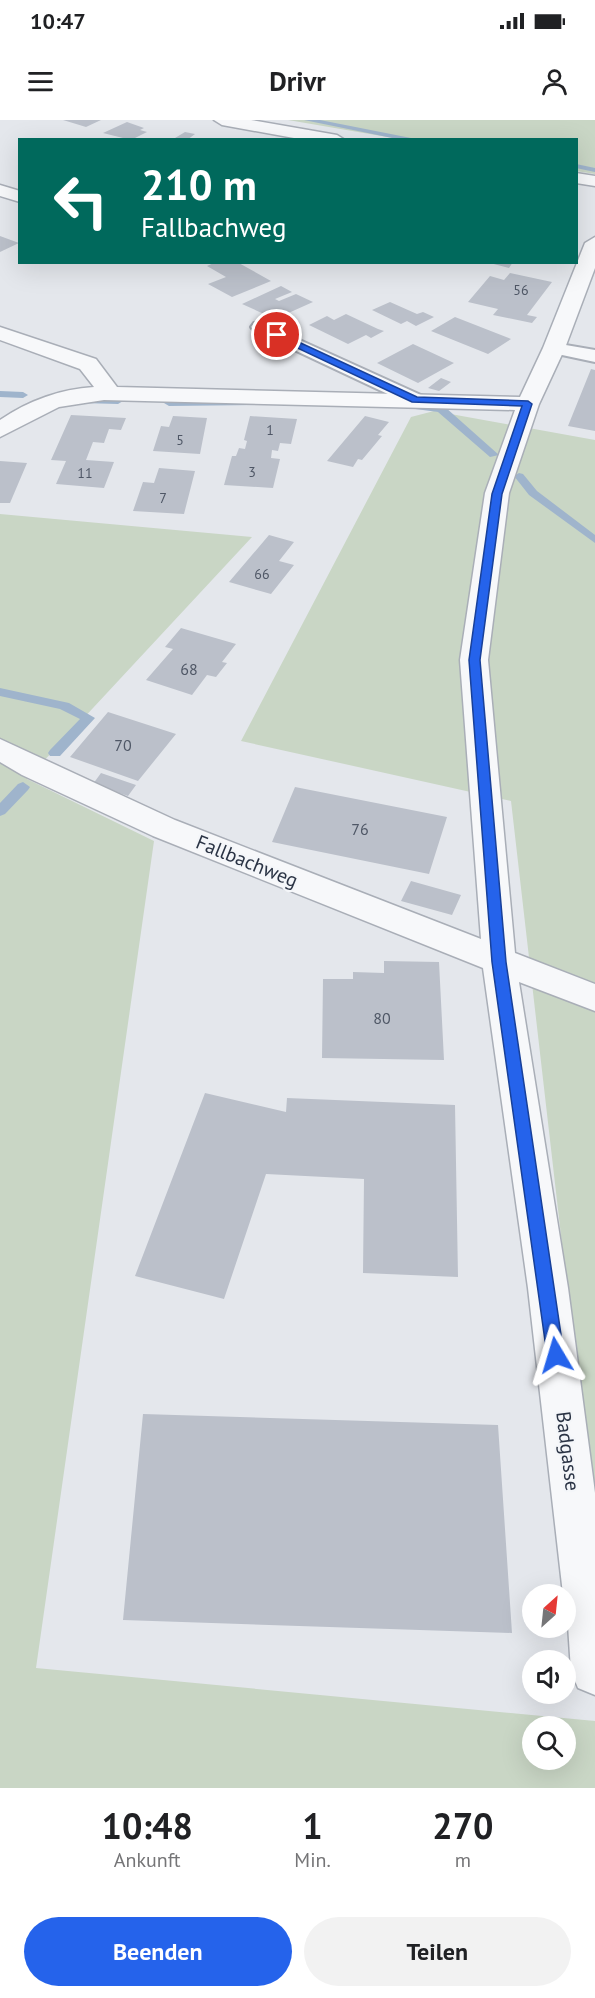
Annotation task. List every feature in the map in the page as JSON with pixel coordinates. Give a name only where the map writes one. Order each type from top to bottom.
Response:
[{"type":"street","points":[[222,120],[326,138]]},
{"type":"street","points":[[578,178],[595,181]]},
{"type":"street","points":[[0,190],[18,196]]},
{"type":"street","name":"Badgasse","points":[[588,244],[554,348],[528,404],[497,494],[474,660],[499,962],[548,1288],[595,1671]]},
{"type":"street","points":[[0,333],[88,364],[109,392]]},
{"type":"street","points":[[0,430],[26,411],[57,398],[109,392],[144,396],[528,404]]},
{"type":"street","name":"Fallbachweg","points":[[0,749],[32,768],[164,828],[595,998]]},
{"type":"lane","points":[[260,327],[416,400]]},
{"type":"lane","points":[[554,348],[595,356]]},
{"type":"green space","points":[[288,120],[595,120],[595,174],[578,171],[578,138],[393,138]]},
{"type":"green space","points":[[434,411],[595,440],[595,1531],[511,801],[241,741],[411,417]]},
{"type":"green space","points":[[0,514],[252,537],[27,779],[154,841],[36,1668],[542,1716],[522,1716],[522,1770],[576,1770],[576,1719],[595,1721],[595,1788],[0,1788]]},
{"type":"building","points":[[63,120],[101,120],[86,127]]},
{"type":"building","points":[[127,122],[144,128],[140,130],[147,132],[135,138],[123,138],[103,133]]},
{"type":"building","points":[[185,132],[195,134],[190,138],[175,138]]},
{"type":"building","points":[[0,236],[18,243],[18,243],[0,252]]},
{"type":"building","points":[[241,264],[271,281],[232,297],[208,284],[226,277],[207,266]]},
{"type":"building","points":[[494,264],[512,264],[509,268]]},
{"type":"building","points":[[510,273],[552,282],[527,315],[537,317],[532,323],[493,315],[498,309],[468,302],[490,276],[504,280]]},
{"type":"building","points":[[281,286],[292,292],[275,299],[279,301],[296,294],[313,302],[275,319],[242,304]]},
{"type":"building","points":[[390,302],[417,314],[423,312],[434,317],[416,326],[407,321],[401,324],[372,310]]},
{"type":"building","points":[[346,314],[384,331],[371,338],[366,335],[348,344],[309,325],[327,316],[334,320]]},
{"type":"building","points":[[455,317],[511,339],[488,354],[431,331]]},
{"type":"building","points":[[413,344],[454,363],[418,383],[377,363]]},
{"type":"building","points":[[591,369],[595,370],[595,431],[568,426]]},
{"type":"building","points":[[441,378],[451,382],[439,391],[428,388]]},
{"type":"building","points":[[71,415],[126,418],[121,430],[109,429],[104,443],[93,442],[86,460],[114,462],[104,488],[56,484],[66,461],[51,460]]},
{"type":"building","points":[[173,416],[207,418],[200,454],[153,451],[161,426],[169,427]]},
{"type":"building","points":[[250,416],[297,419],[291,444],[280,443],[278,451],[272,450],[271,458],[280,459],[273,488],[224,485],[232,456],[236,456],[239,448],[245,449],[247,441],[244,440]]},
{"type":"building","points":[[365,416],[389,422],[378,435],[382,436],[362,460],[358,459],[353,467],[327,461]]},
{"type":"building","points":[[0,461],[27,463],[10,503],[0,503]]},
{"type":"building","points":[[159,468],[195,471],[184,514],[133,511],[143,482],[154,483]]},
{"type":"building","points":[[269,535],[294,542],[279,561],[294,565],[271,594],[229,582]]},
{"type":"building","points":[[181,628],[236,644],[222,662],[227,663],[216,677],[207,675],[192,695],[146,680],[173,649],[165,647]]},
{"type":"building","points":[[108,712],[176,734],[138,781],[70,757]]},
{"type":"building","points":[[101,773],[136,785],[128,796],[93,784]]},
{"type":"building","points":[[295,787],[447,817],[429,874],[272,842]]},
{"type":"building","points":[[411,881],[461,895],[452,915],[401,901]]},
{"type":"building","points":[[384,961],[439,962],[444,1060],[322,1058],[323,979],[353,979],[353,972],[384,973]]},
{"type":"building","points":[[205,1093],[286,1112],[287,1098],[455,1105],[458,1277],[363,1273],[364,1179],[266,1174],[224,1299],[135,1276]]},
{"type":"building","points":[[143,1414],[498,1425],[512,1633],[123,1620]]},
{"type":"waterway","points":[[308,120],[406,138]]},
{"type":"waterway","points":[[578,166],[595,170]]},
{"type":"waterway","points":[[0,394],[23,395]]},
{"type":"waterway","points":[[82,400],[118,401]]},
{"type":"waterway","points":[[169,403],[258,403]]},
{"type":"waterway","points":[[412,406],[441,409],[494,455]]},
{"type":"waterway","points":[[519,476],[533,493],[595,540]]},
{"type":"waterway","points":[[0,692],[64,706],[89,718],[55,753]]},
{"type":"waterway","points":[[0,811],[23,787]]},
{"type":"route","points":[[277,335],[416,400],[528,404],[497,494],[474,660],[499,962],[556,1355]]}]
